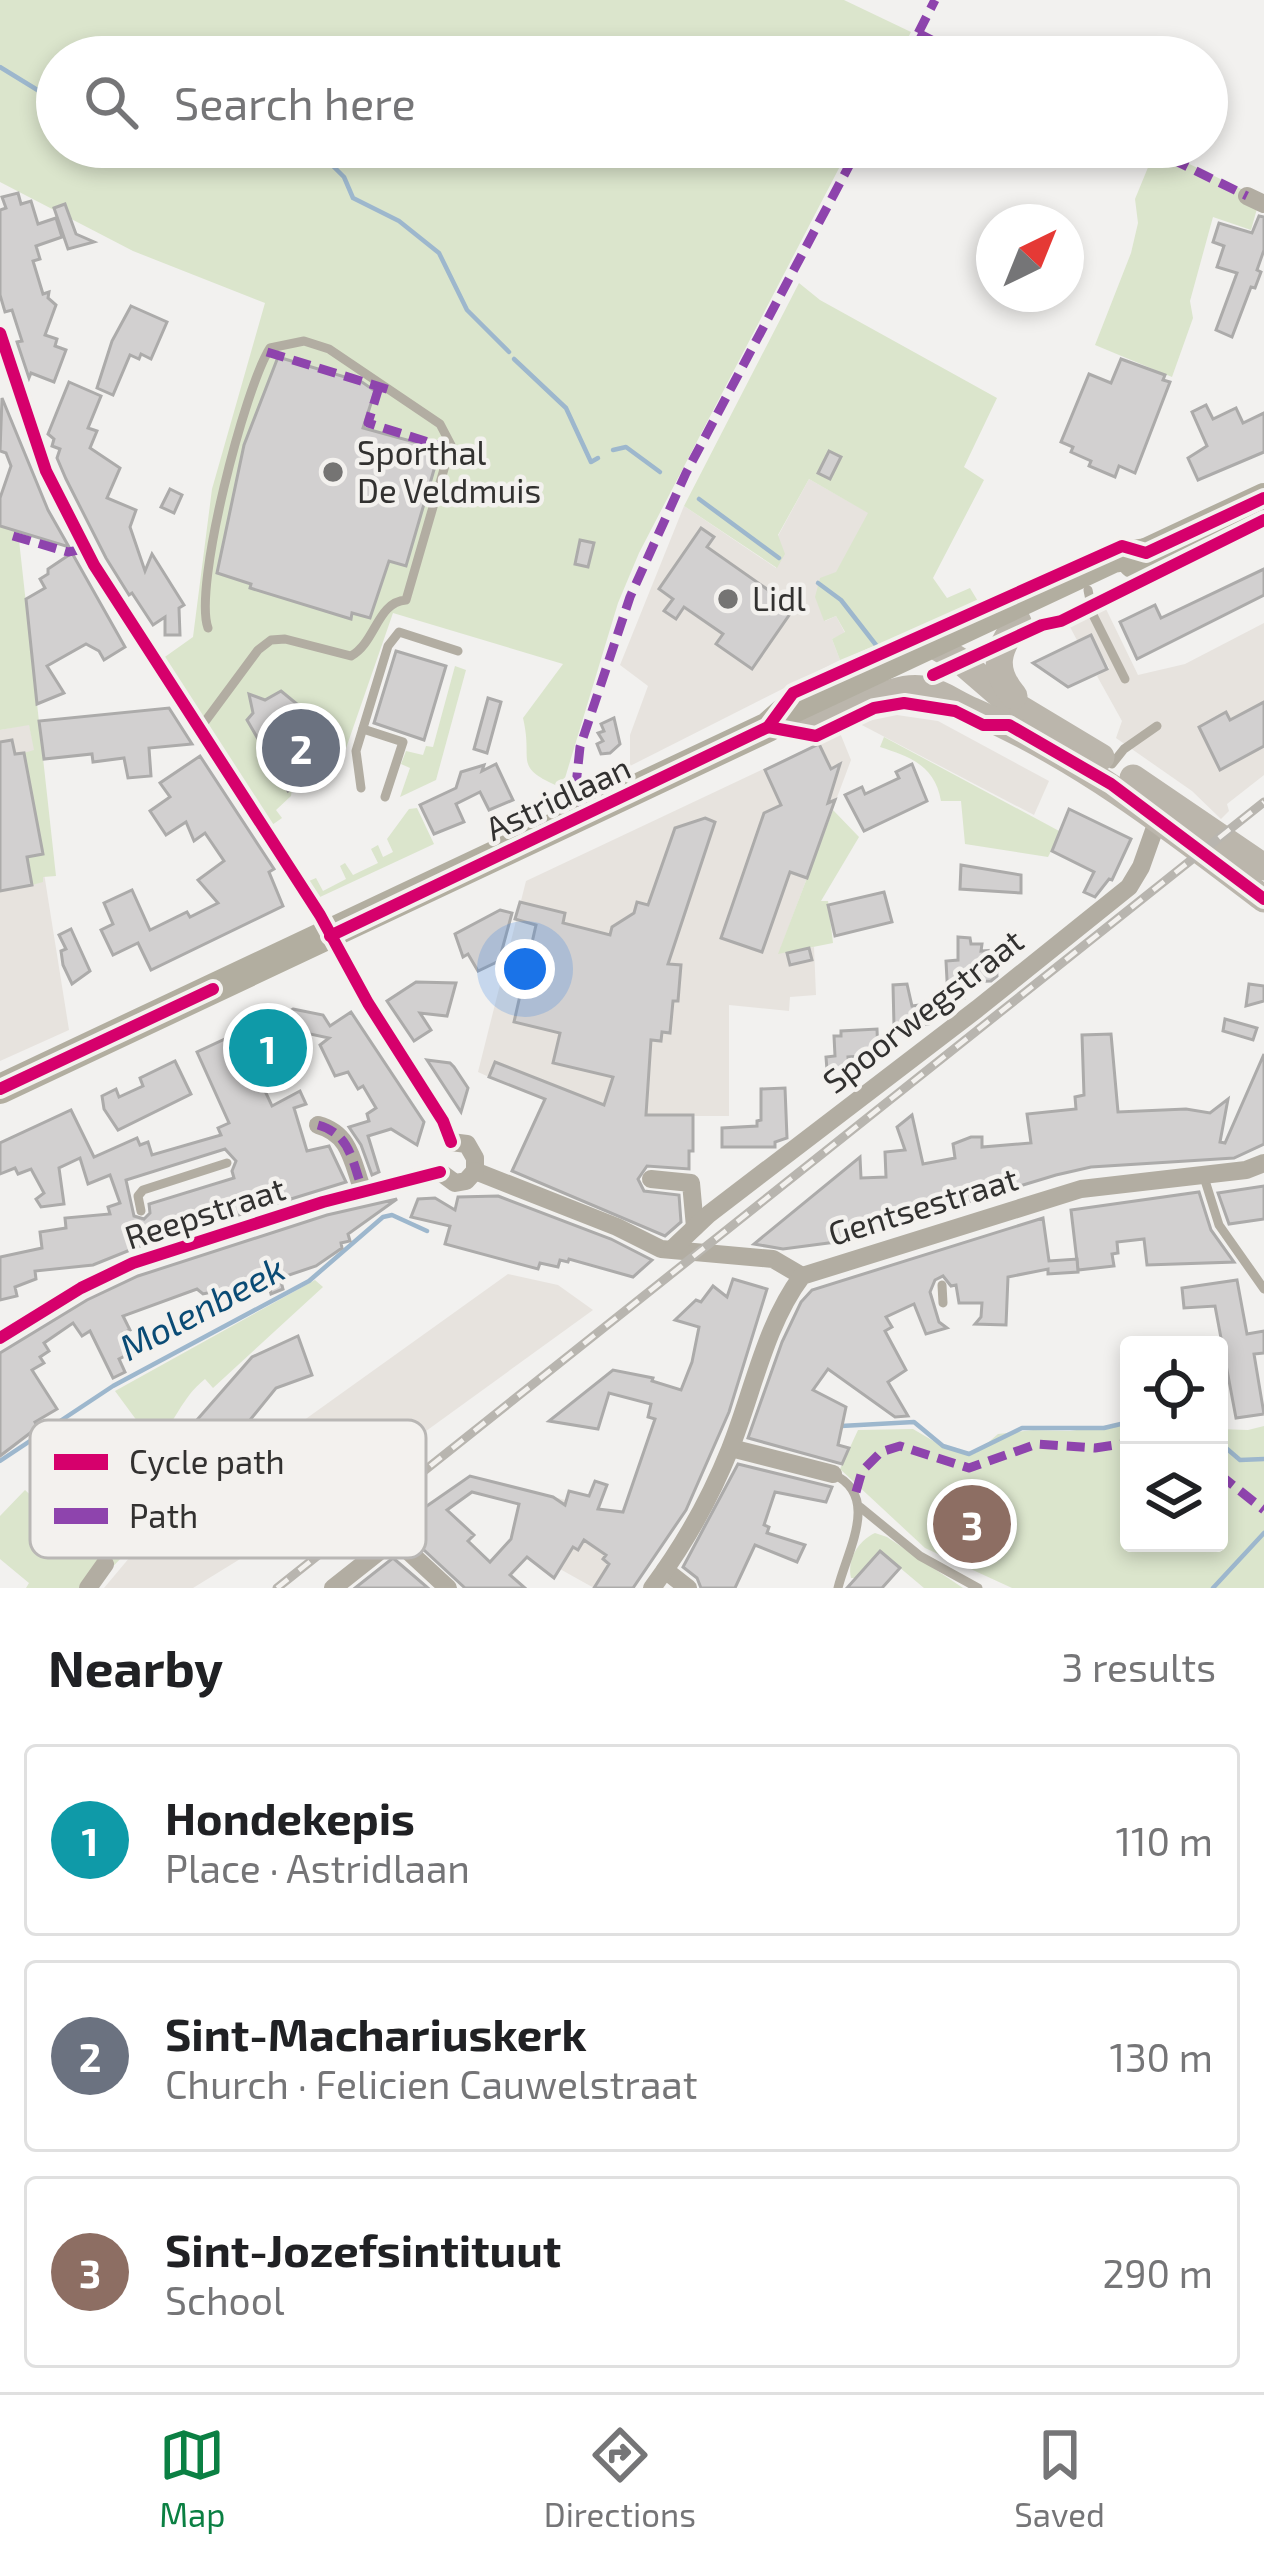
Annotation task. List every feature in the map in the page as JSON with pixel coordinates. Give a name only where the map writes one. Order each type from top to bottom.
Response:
[{"type":"main road","name":"Astridlaan","points":[[0,1089],[768,727],[811,719],[1088,590],[1146,553],[1264,498]]},
{"type":"main road","name":"Astridlaan","points":[[768,727],[785,712],[948,653],[971,625],[1113,558],[1146,553]]},
{"type":"main road","points":[[1018,622],[1004,642],[997,665],[1000,679],[1019,705]]},
{"type":"main road","points":[[948,653],[1006,700],[1112,764],[1264,867]]},
{"type":"main road","points":[[948,653],[952,686],[988,716]]},
{"type":"main road","points":[[811,719],[826,719],[894,689],[930,691],[988,716],[1111,784],[1264,899]]},
{"type":"street","points":[[0,333],[6,377],[77,534],[330,936],[443,1121],[451,1142]]},
{"type":"street","name":"Spoorwegstraat","points":[[673,1249],[694,1227],[1129,886],[1158,818]]},
{"type":"street","points":[[318,1125],[341,1134],[363,1191]]},
{"type":"street","points":[[451,1142],[467,1144],[475,1158],[475,1171]]},
{"type":"street","points":[[440,1172],[439,1159],[451,1142]]},
{"type":"street","name":"Gentsestraat","points":[[652,1588],[706,1503],[731,1448],[784,1299],[802,1276],[931,1243],[1081,1189],[1246,1169],[1264,1162]]},
{"type":"street","name":"Reepstraat","points":[[0,1338],[152,1250],[440,1172],[455,1184],[475,1171],[617,1227],[661,1250],[773,1259],[802,1276]]},
{"type":"street","points":[[651,1179],[691,1183],[694,1227]]},
{"type":"street","points":[[731,1448],[833,1474]]},
{"type":"street","points":[[333,1588],[371,1558]]},
{"type":"street","points":[[416,1558],[448,1588]]},
{"type":"street","points":[[88,1588],[104,1564]]},
{"type":"street","points":[[665,1570],[688,1588]]},
{"type":"lane","points":[[198,731],[265,644],[285,639],[351,656],[375,633],[385,609],[392,602],[406,600],[451,445],[440,424],[328,349],[304,341],[270,348],[221,496],[205,608],[208,628]]},
{"type":"lane","points":[[1088,590],[1093,615],[1125,679]]},
{"type":"lane","points":[[361,788],[356,751],[388,646],[399,632],[458,651]]},
{"type":"lane","points":[[1112,764],[1156,726]]},
{"type":"lane","points":[[363,728],[403,742],[385,797]]},
{"type":"lane","points":[[141,1211],[138,1196],[142,1190],[227,1163]]},
{"type":"lane","points":[[1203,1174],[1219,1225],[1264,1289]]},
{"type":"lane","points":[[942,1285],[943,1303]]},
{"type":"lane","points":[[833,1474],[856,1492],[860,1507],[838,1588]]},
{"type":"lane","points":[[860,1507],[920,1556],[978,1588]]},
{"type":"shaded area","points":[[809,479],[869,513],[836,573],[825,621],[836,616],[845,633],[832,639],[840,660],[630,766],[630,735],[648,686],[620,665],[684,506],[776,568],[778,536]]},
{"type":"shaded area","points":[[1106,609],[1138,675],[1185,664],[1264,623],[1264,775],[1227,804],[1229,811],[1221,819],[1192,791],[1116,738],[1122,721],[1097,676],[1109,668],[1092,636],[1078,642],[1070,627]]},
{"type":"shaded area","points":[[897,715],[938,721],[1049,781],[1034,815],[858,723]]},
{"type":"shaded area","points":[[29,724],[35,751],[25,754],[69,1030],[0,1061],[0,730]]},
{"type":"shaded area","points":[[840,733],[851,760],[779,953],[814,947],[816,995],[790,997],[789,1011],[729,1005],[729,1116],[646,1116],[619,1111],[496,1063],[489,1077],[478,1072],[526,881]]},
{"type":"shaded area","points":[[508,1274],[558,1285],[593,1310],[426,1431],[426,1420],[304,1420]]},
{"type":"shaded area","points":[[536,1493],[566,1500],[562,1518],[610,1549],[603,1560],[636,1582],[632,1588],[594,1588],[542,1559]]},
{"type":"shaded area","points":[[129,1558],[242,1558],[193,1588],[104,1588]]},
{"type":"green space","points":[[0,0],[844,0],[911,32],[909,36],[36,36],[36,168],[839,168],[639,553],[618,603],[562,788],[530,768],[523,718],[563,664],[393,613],[344,754],[338,755],[341,740],[281,691],[261,702],[247,720],[288,791],[292,788],[291,796],[276,810],[282,818],[272,825],[162,659],[193,637],[212,489],[265,303],[133,251],[0,182]]},
{"type":"green space","points":[[1148,168],[1198,168],[1260,198],[1251,230],[1213,217],[1190,301],[1193,318],[1172,377],[1095,345],[1131,253],[1138,223],[1135,199]]},
{"type":"green space","points":[[799,283],[820,300],[997,398],[964,467],[984,480],[933,578],[947,598],[970,588],[979,603],[840,660],[832,639],[845,632],[836,616],[824,621],[815,597],[820,578],[836,572],[868,513],[809,479],[778,535],[785,554],[777,568],[684,506]]},
{"type":"green space","points":[[0,526],[18,531],[56,876],[43,877],[43,882],[32,885],[27,857],[43,853],[24,753],[34,750],[29,725],[0,730]]},
{"type":"green space","points":[[455,666],[466,670],[436,780],[400,797],[410,768],[401,764],[406,751],[423,755],[426,746],[433,747]]},
{"type":"green space","points":[[884,737],[1061,832],[1048,857],[965,844],[961,801],[941,801],[927,771],[880,747]]},
{"type":"green space","points":[[417,808],[434,844],[320,897],[309,881],[316,878],[323,891],[346,879],[340,866],[345,863],[353,875],[378,863],[371,849],[378,845],[383,857],[393,852],[387,839],[409,809]]},
{"type":"green space","points":[[833,810],[859,837],[821,901],[828,901],[833,943],[778,954]]},
{"type":"green space","points":[[315,1280],[323,1287],[213,1388],[205,1379],[197,1386],[172,1420],[136,1420],[115,1391]]},
{"type":"green space","points":[[1120,1423],[1120,1552],[1228,1552],[1228,1429],[1264,1426],[1264,1588],[1012,1588],[925,1548],[840,1469],[858,1430],[913,1429],[947,1449],[976,1453],[998,1434]]},
{"type":"green space","points":[[25,1490],[30,1495],[30,1558],[121,1558],[92,1588],[26,1588],[29,1583],[0,1559],[0,1516]]},
{"type":"green space","points":[[875,1533],[963,1588],[924,1588],[880,1551],[851,1578],[855,1551]]},
{"type":"building","points":[[18,193],[21,204],[31,201],[38,224],[56,218],[62,237],[36,246],[40,259],[33,261],[43,294],[49,292],[48,298],[56,305],[45,335],[57,339],[55,346],[66,350],[54,382],[31,373],[29,378],[12,310],[5,312],[0,295],[0,210],[6,208],[2,197]]},
{"type":"building","points":[[65,204],[76,234],[94,242],[68,249],[54,208]]},
{"type":"building","points":[[1259,216],[1264,217],[1264,250],[1257,270],[1261,272],[1232,337],[1216,330],[1237,273],[1217,267],[1224,246],[1213,242],[1219,223],[1252,233]]},
{"type":"building","points":[[131,306],[167,322],[151,359],[130,355],[113,395],[97,388],[112,341]]},
{"type":"building","name":"Sporthal De Veldmuis","points":[[278,357],[362,382],[375,391],[363,428],[440,449],[406,566],[389,561],[370,618],[352,613],[351,619],[217,573],[244,445]]},
{"type":"building","points":[[1121,359],[1165,375],[1163,380],[1170,382],[1135,473],[1119,466],[1115,477],[1089,466],[1091,461],[1061,442],[1089,374],[1111,383]]},
{"type":"building","points":[[69,382],[101,396],[88,428],[97,431],[90,448],[120,468],[107,498],[136,510],[130,527],[145,571],[152,554],[184,605],[179,608],[180,635],[165,635],[165,617],[153,625],[129,595],[66,479],[57,458],[60,449],[52,446],[54,439],[48,434]]},
{"type":"building","points":[[2,398],[48,510],[69,547],[0,526],[0,498],[11,466],[6,453],[0,451]]},
{"type":"building","points":[[1206,405],[1213,419],[1236,408],[1243,423],[1264,413],[1264,452],[1198,480],[1188,458],[1207,446],[1192,412]]},
{"type":"building","points":[[829,451],[841,457],[830,479],[818,473]]},
{"type":"building","points":[[170,489],[182,495],[174,513],[161,507]]},
{"type":"building","name":"Lidl","points":[[701,528],[714,537],[707,547],[794,608],[752,669],[716,644],[723,634],[684,607],[676,619],[664,611],[673,599],[659,589]]},
{"type":"building","points":[[580,540],[594,543],[588,567],[575,564]]},
{"type":"building","points":[[72,553],[125,647],[104,660],[86,644],[47,666],[64,693],[37,704],[26,599],[45,588],[40,579],[48,569]]},
{"type":"building","points":[[1264,569],[1264,595],[1137,659],[1120,622],[1155,605],[1161,618]]},
{"type":"building","points":[[1091,635],[1107,669],[1068,687],[1033,663]]},
{"type":"building","points":[[396,651],[446,666],[424,740],[374,723]]},
{"type":"building","points":[[281,691],[341,740],[338,755],[288,791],[247,720],[253,713],[249,694],[265,700]]},
{"type":"building","points":[[488,698],[501,702],[487,753],[474,749]]},
{"type":"building","points":[[1264,702],[1264,746],[1220,770],[1199,727],[1226,712],[1230,720]]},
{"type":"building","points":[[169,708],[192,744],[149,748],[151,776],[128,778],[124,758],[93,762],[92,754],[44,759],[39,721]]},
{"type":"building","points":[[614,718],[620,744],[601,754],[597,744],[603,741],[598,733],[604,731],[601,724]]},
{"type":"building","points":[[12,740],[15,754],[24,753],[43,854],[27,857],[32,885],[0,891],[0,742]]},
{"type":"building","points":[[819,744],[831,769],[840,764],[828,803],[835,800],[807,878],[790,872],[762,952],[721,938],[764,813],[781,805],[765,770]]},
{"type":"building","points":[[200,756],[274,869],[269,872],[283,906],[151,970],[138,943],[113,955],[101,930],[113,924],[104,903],[132,890],[150,930],[218,903],[198,880],[224,861],[205,833],[194,841],[186,822],[166,835],[150,811],[170,797],[160,783]]},
{"type":"building","points":[[496,764],[513,800],[489,810],[480,792],[456,804],[464,822],[434,834],[420,805],[456,788],[461,772],[484,765],[482,771]]},
{"type":"building","points":[[912,764],[927,801],[864,831],[845,795],[862,787],[865,794],[899,778],[896,772]]},
{"type":"building","points":[[1069,809],[1131,839],[1112,880],[1095,897],[1084,892],[1094,872],[1052,851]]},
{"type":"building","points":[[705,818],[715,822],[668,964],[681,965],[678,1001],[673,1001],[670,1033],[662,1032],[661,1041],[651,1040],[646,1115],[693,1115],[689,1169],[647,1166],[638,1179],[644,1191],[679,1195],[681,1222],[665,1236],[512,1171],[545,1099],[489,1077],[495,1062],[604,1105],[613,1077],[553,1063],[560,1033],[514,1022],[536,925],[515,919],[520,902],[565,913],[563,923],[610,935],[612,927],[634,913],[637,902],[648,905],[675,828]]},
{"type":"building","points":[[961,865],[1021,875],[1021,893],[960,889]]},
{"type":"building","points":[[884,892],[892,922],[835,936],[828,905]]},
{"type":"building","points":[[500,910],[512,913],[499,961],[478,971],[468,954],[463,957],[455,934]]},
{"type":"building","points":[[71,929],[90,971],[72,984],[63,965],[61,951],[66,949],[59,935]]},
{"type":"building","points":[[958,937],[982,944],[981,951],[995,950],[997,976],[991,981],[964,982],[964,998],[948,999],[946,961],[958,960]]},
{"type":"building","points":[[809,948],[812,960],[790,965],[787,953]]},
{"type":"building","points":[[416,982],[456,983],[447,1016],[420,1013],[431,1030],[414,1041],[387,1001]]},
{"type":"building","points":[[907,984],[912,1006],[927,1004],[928,1024],[894,1026],[893,985]]},
{"type":"building","points":[[1249,984],[1264,986],[1264,1001],[1246,1006]]},
{"type":"building","points":[[293,1009],[323,1015],[330,1026],[351,1012],[424,1122],[417,1145],[391,1129],[368,1136],[379,1172],[372,1175],[349,1127],[369,1121],[367,1114],[376,1108],[363,1086],[358,1089],[348,1072],[335,1076],[320,1045],[329,1038],[278,1027],[292,1057],[257,1074],[272,1106],[300,1091],[306,1104],[294,1108],[307,1151],[329,1146],[346,1182],[145,1244],[93,1265],[35,1271],[36,1279],[15,1287],[17,1296],[0,1300],[0,1257],[42,1248],[40,1232],[66,1228],[65,1218],[110,1214],[108,1207],[120,1203],[110,1175],[88,1184],[80,1158],[59,1168],[64,1204],[41,1207],[36,1199],[44,1193],[31,1169],[0,1174],[0,1143],[71,1110],[94,1157],[137,1138],[140,1145],[148,1142],[152,1155],[221,1135],[218,1128],[229,1123],[197,1052],[225,1039],[232,1053],[248,1030],[261,1031],[284,1019]],"holes":[[[225,1149],[236,1161],[234,1178],[149,1204],[150,1213],[144,1219],[134,1216],[126,1180]]]},
{"type":"building","points":[[1225,1019],[1257,1028],[1253,1040],[1223,1031]]},
{"type":"building","points":[[877,1029],[878,1055],[848,1057],[849,1077],[828,1083],[826,1057],[835,1056],[834,1036],[841,1036],[841,1031]]},
{"type":"building","points":[[1111,1034],[1118,1112],[1186,1109],[1210,1113],[1228,1099],[1220,1142],[1225,1143],[1264,1054],[1264,1144],[1234,1158],[1091,1167],[1056,1175],[836,1242],[783,1249],[754,1244],[860,1157],[861,1178],[886,1177],[885,1152],[905,1150],[897,1127],[912,1115],[923,1164],[955,1158],[953,1144],[971,1137],[982,1137],[982,1147],[1031,1143],[1027,1114],[1076,1109],[1075,1097],[1084,1095],[1082,1035]]},
{"type":"building","points":[[427,1060],[450,1063],[468,1088],[461,1112]]},
{"type":"building","points":[[175,1061],[191,1094],[118,1130],[104,1109],[102,1096],[116,1089],[119,1097],[143,1086],[140,1078]]},
{"type":"building","points":[[785,1088],[787,1138],[775,1142],[775,1147],[722,1147],[722,1128],[757,1126],[761,1089]]},
{"type":"building","points":[[1264,1186],[1264,1219],[1229,1224],[1218,1193]]},
{"type":"building","points":[[1199,1192],[1211,1230],[1234,1262],[1147,1265],[1144,1239],[1117,1242],[1114,1266],[1078,1270],[1071,1210]]},
{"type":"building","points":[[498,1196],[611,1239],[652,1260],[633,1277],[569,1259],[560,1260],[558,1267],[540,1263],[538,1269],[445,1244],[450,1226],[411,1217],[418,1199],[435,1198],[455,1210],[458,1197]]},
{"type":"building","points":[[397,1199],[348,1234],[350,1241],[341,1243],[342,1248],[316,1266],[280,1278],[283,1289],[271,1294],[267,1279],[213,1295],[197,1289],[123,1316],[130,1330],[123,1333],[133,1352],[119,1359],[125,1372],[113,1378],[90,1331],[82,1336],[73,1323],[44,1343],[49,1351],[40,1357],[44,1363],[32,1370],[57,1409],[30,1420],[30,1433],[0,1456],[0,1353],[87,1300],[138,1276],[327,1215]]},
{"type":"building","points":[[1043,1218],[1049,1261],[1077,1259],[1078,1272],[1048,1274],[1048,1269],[1008,1277],[1006,1325],[975,1324],[982,1303],[959,1303],[956,1285],[951,1286],[943,1276],[935,1280],[930,1292],[939,1322],[947,1328],[926,1334],[914,1304],[886,1317],[892,1327],[885,1331],[906,1370],[888,1382],[908,1416],[895,1417],[828,1369],[813,1390],[846,1407],[838,1445],[849,1448],[842,1464],[748,1438],[782,1342],[812,1290]]},
{"type":"building","points":[[733,1279],[767,1289],[729,1412],[686,1510],[633,1588],[594,1588],[609,1564],[603,1559],[606,1555],[584,1540],[578,1550],[573,1547],[554,1578],[527,1557],[510,1575],[525,1588],[465,1588],[426,1552],[426,1507],[470,1476],[553,1497],[565,1505],[569,1491],[589,1496],[595,1481],[607,1485],[598,1509],[623,1512],[655,1419],[648,1417],[651,1404],[609,1393],[598,1429],[549,1421],[613,1370],[653,1378],[681,1390],[699,1327],[675,1320],[696,1300],[701,1302],[713,1286],[727,1297]],"holes":[[[472,1492],[519,1504],[511,1539],[490,1562],[468,1541],[474,1535],[447,1510]]]},
{"type":"building","points":[[1237,1280],[1247,1334],[1264,1331],[1264,1353],[1254,1354],[1264,1414],[1236,1418],[1228,1375],[1228,1336],[1221,1336],[1215,1306],[1184,1308],[1182,1288]]},
{"type":"building","points":[[298,1336],[312,1375],[276,1388],[250,1420],[197,1420],[252,1357]]},
{"type":"building","points":[[738,1464],[832,1487],[826,1502],[775,1492],[764,1525],[769,1527],[767,1533],[805,1545],[797,1562],[755,1545],[735,1588],[701,1588],[683,1567]]},
{"type":"building","points":[[880,1551],[900,1568],[882,1588],[847,1588]]},
{"type":"building","points":[[393,1558],[428,1588],[355,1588]]},
{"type":"waterway","points":[[0,67],[36,89]]},
{"type":"waterway","points":[[335,168],[353,198],[399,221],[439,253],[467,310],[509,352]]},
{"type":"waterway","points":[[514,359],[566,408],[591,462],[598,458]]},
{"type":"waterway","points":[[613,450],[626,447],[660,472]]},
{"type":"waterway","points":[[699,499],[779,558]]},
{"type":"waterway","points":[[818,583],[841,600],[876,645]]},
{"type":"waterway","name":"Molenbeek","points":[[62,1420],[113,1386],[309,1281],[383,1217],[392,1215],[427,1231]]},
{"type":"waterway","name":"Molenbeek","points":[[841,1426],[914,1422],[943,1446],[969,1454],[1022,1428],[1120,1424]]},
{"type":"waterway","name":"Molenbeek","points":[[0,1461],[30,1441]]},
{"type":"waterway","name":"Molenbeek","points":[[1221,1444],[1240,1460],[1264,1459]]},
{"type":"waterway","points":[[1213,1588],[1264,1533]]},
{"type":"railway","points":[[426,1469],[1264,802]]},
{"type":"railway","points":[[277,1588],[315,1558]]},
{"type":"marked path","points":[[917,36],[935,0]]},
{"type":"marked path","points":[[918,33],[924,36]]},
{"type":"marked path","points":[[586,816],[576,785],[580,747],[630,597],[686,473],[848,168]]},
{"type":"marked path","points":[[1190,168],[1247,196]]},
{"type":"marked path","points":[[267,352],[390,390]]},
{"type":"marked path","points":[[379,387],[368,423],[450,449]]},
{"type":"marked path","points":[[13,536],[68,552],[85,549]]},
{"type":"marked path","points":[[318,1125],[344,1142],[363,1191]]},
{"type":"marked path","points":[[856,1492],[862,1471],[881,1452],[900,1446],[969,1468],[1037,1444],[1095,1448],[1122,1444]]},
{"type":"marked path","points":[[1228,1481],[1264,1510]]},
{"type":"cycle path","points":[[0,333],[46,471],[94,565],[320,915],[451,1142]]},
{"type":"cycle path","points":[[330,936],[768,727],[793,693],[1122,546],[1146,553],[1264,498]]},
{"type":"cycle path","points":[[933,675],[1042,625],[1061,621],[1264,520]]},
{"type":"cycle path","points":[[768,727],[816,736],[874,708],[904,703],[955,711],[983,725],[1009,725],[1111,784],[1264,899]]},
{"type":"cycle path","points":[[0,1089],[213,989]]},
{"type":"cycle path","points":[[0,1338],[81,1288],[133,1263],[323,1202],[440,1172]]},
{"type":"place","name":"Sporthal De Veldmuis","points":[[333,472]]},
{"type":"place","name":"Lidl","points":[[728,599]]},
{"type":"place","name":"Sint-Machariuskerk","points":[[301,748]]},
{"type":"place","name":"Hondekepis","points":[[268,1048]]},
{"type":"place","name":"Sint-Jozefsintituut","points":[[972,1524]]}]
